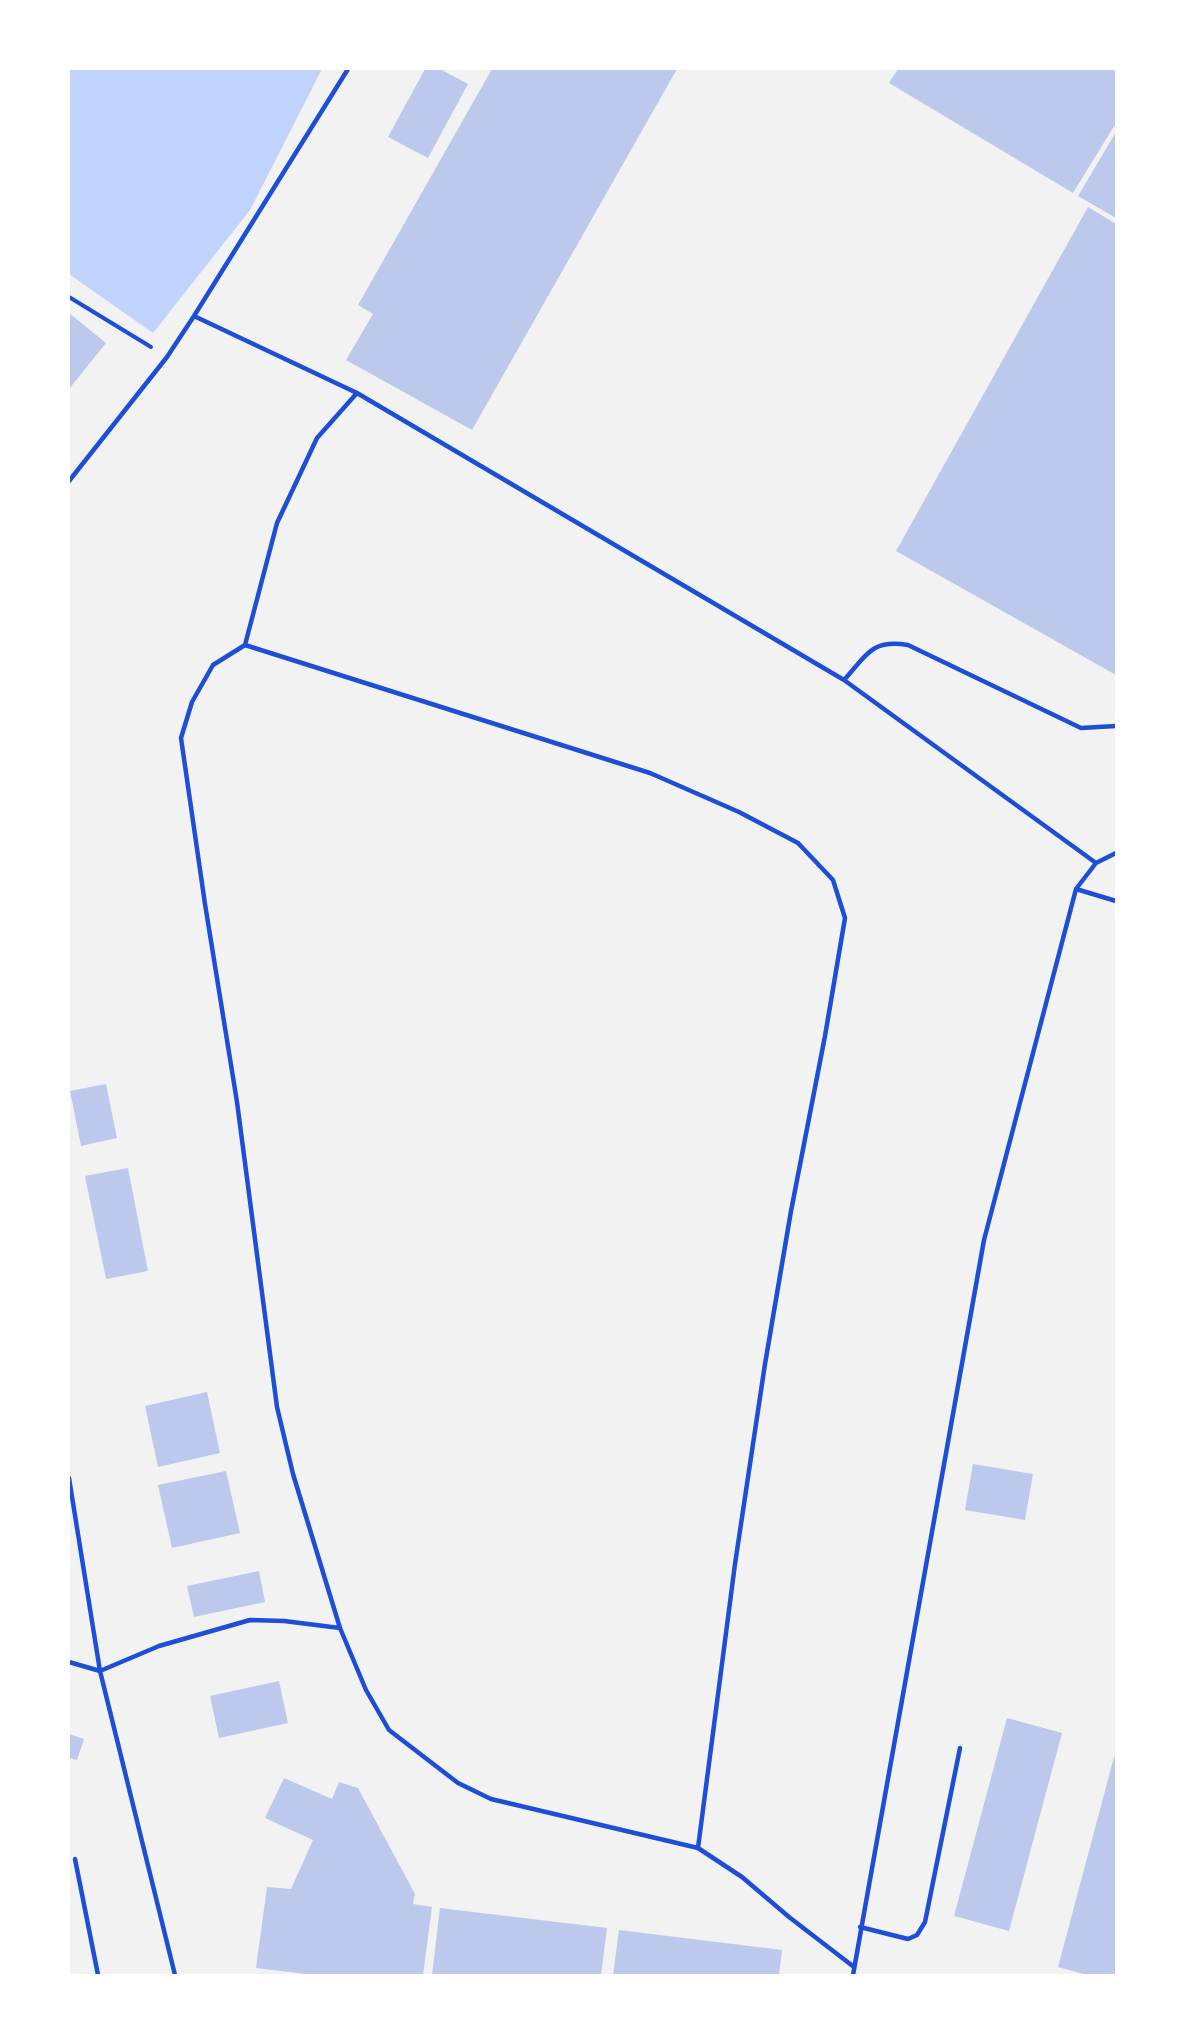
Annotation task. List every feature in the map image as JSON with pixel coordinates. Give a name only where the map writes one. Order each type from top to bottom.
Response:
[{"type":"lane","points":[[69,481],[167,357],[348,69]]},
{"type":"lane","points":[[194,316],[357,393],[844,680],[1096,863]]},
{"type":"lane","points":[[357,393],[317,438],[277,523],[245,645],[213,665],[192,702],[181,738],[237,1102],[277,1407],[293,1474],[340,1628],[366,1690],[389,1730],[458,1783],[491,1799],[698,1848],[742,1877],[854,1967]]},
{"type":"lane","points":[[844,680],[875,647],[890,642],[908,645],[1081,728],[1116,726]]},
{"type":"lane","points":[[245,645],[650,773],[739,812],[798,843],[833,880],[845,918],[765,1364],[735,1564],[698,1848]]},
{"type":"lane","points":[[853,1975],[984,1240],[1076,889],[1096,863],[1116,853]]},
{"type":"lane","points":[[1076,889],[1116,901]]},
{"type":"lane","points":[[69,1478],[100,1671],[175,1975]]},
{"type":"lane","points":[[69,1662],[100,1671],[159,1646],[250,1620],[284,1621],[340,1628]]},
{"type":"lane","points":[[860,1927],[908,1939],[917,1935],[925,1922],[960,1749]]},
{"type":"lane","points":[[75,1859],[98,1975]]},
{"type":"path","points":[[69,297],[167,357]]},
{"type":"water","points":[[69,69],[322,69],[250,210],[153,333],[69,274]]},
{"type":"building","points":[[425,69],[440,69],[468,84],[428,158],[388,137]]},
{"type":"building","points":[[492,69],[677,69],[472,430],[346,360],[373,314],[358,305]]},
{"type":"building","points":[[898,69],[1116,69],[1116,123],[1073,193],[889,83]]},
{"type":"building","points":[[1116,132],[1116,218],[1078,196]]},
{"type":"building","points":[[1088,207],[1116,224],[1116,675],[896,551]]},
{"type":"building","points":[[69,313],[106,343],[69,389]]},
{"type":"building","points":[[106,1084],[117,1138],[81,1146],[70,1091]]},
{"type":"building","points":[[128,1168],[148,1271],[106,1279],[85,1176]]},
{"type":"building","points":[[207,1392],[220,1453],[158,1467],[145,1406]]},
{"type":"building","points":[[973,1464],[1033,1474],[1025,1520],[965,1510]]},
{"type":"building","points":[[226,1471],[240,1533],[172,1548],[158,1485]]},
{"type":"building","points":[[259,1571],[265,1602],[194,1617],[187,1586]]},
{"type":"building","points":[[279,1681],[288,1723],[219,1738],[210,1696]]},
{"type":"building","points":[[1007,1718],[1062,1733],[1009,1931],[954,1916]]},
{"type":"building","points":[[69,1734],[84,1739],[77,1760],[69,1758]]},
{"type":"building","points":[[1114,1757],[1116,1757],[1116,1975],[1087,1975],[1058,1967]]},
{"type":"building","points":[[284,1778],[332,1799],[339,1782],[358,1788],[415,1894],[413,1904],[432,1907],[423,1975],[315,1975],[256,1968],[267,1887],[291,1889],[313,1840],[265,1818]]},
{"type":"building","points":[[440,1908],[607,1928],[601,1975],[432,1975]]},
{"type":"building","points":[[619,1930],[782,1950],[779,1975],[613,1975]]}]
